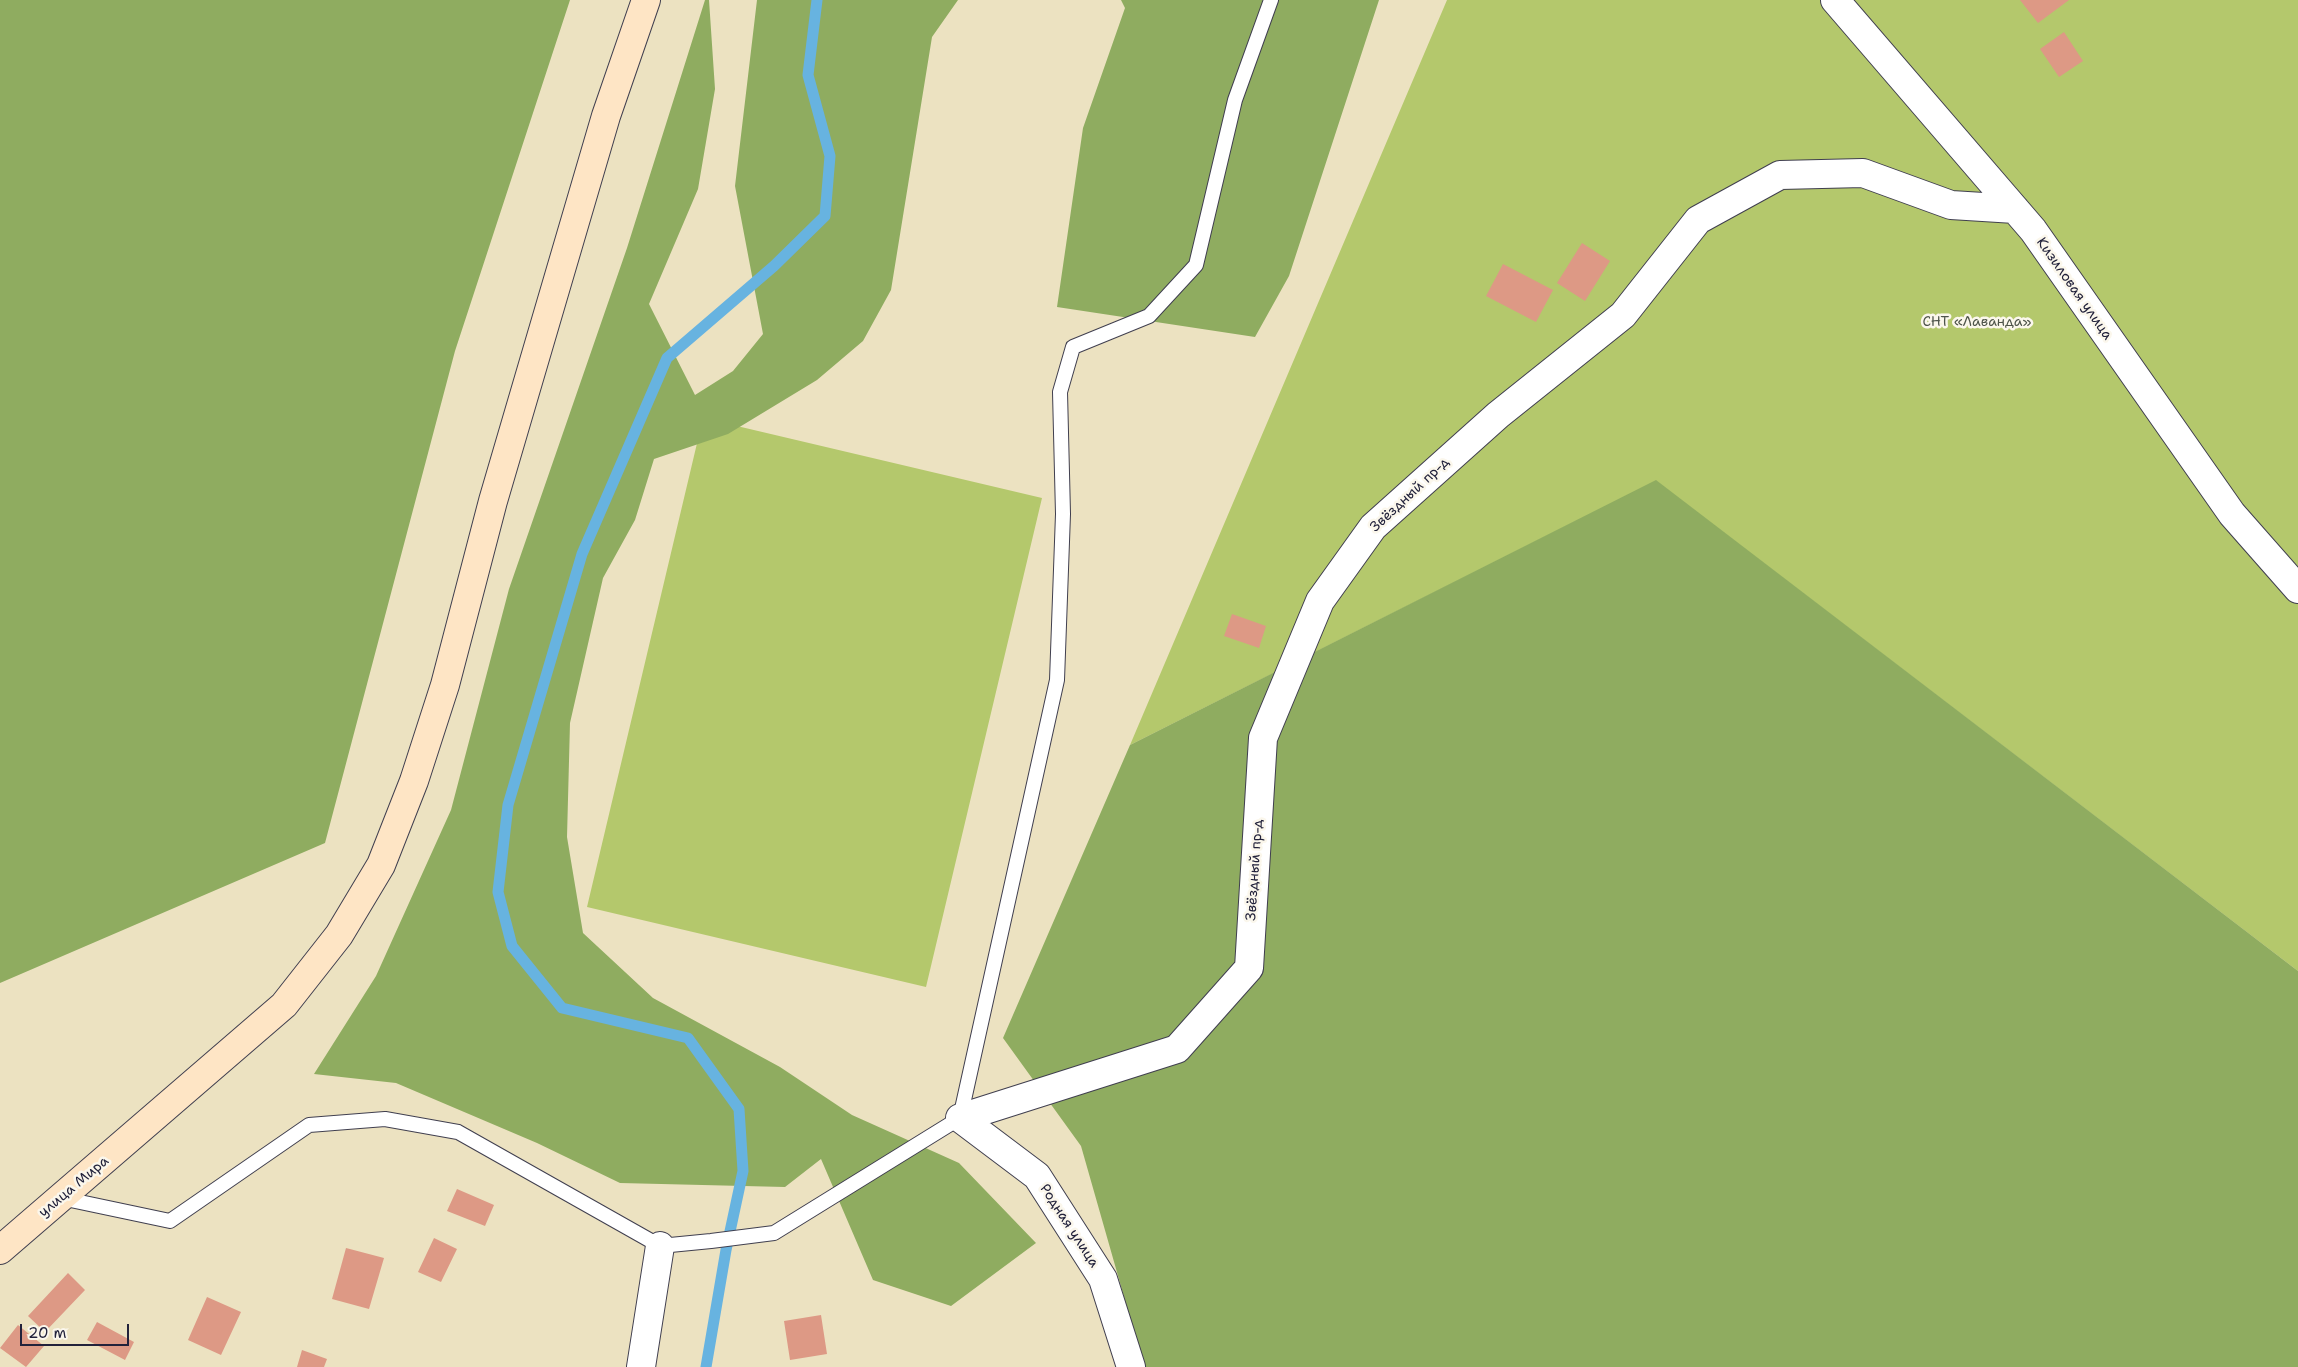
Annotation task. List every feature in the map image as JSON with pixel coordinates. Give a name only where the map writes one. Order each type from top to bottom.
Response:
[{"type":"main road","name":"улица Мира","points":[[0,1250],[284,1005],[339,935],[381,866],[414,781],[445,685],[493,501],[606,116],[646,0]]},
{"type":"street","name":"Кизиловая улица","points":[[1836,0],[2038,238],[2232,514],[2298,589]]},
{"type":"street","name":"Звёздный пр-д","points":[[960,1118],[1177,1049],[1248,968],[1263,738],[1320,601],[1373,527],[1498,415],[1623,315],[1698,220],[1780,174],[1863,173],[1951,205],[2014,209]]},
{"type":"street","name":"Родная улица","points":[[960,1118],[1037,1176],[1103,1279],[1131,1367]]},
{"type":"street","points":[[641,1367],[660,1246]]},
{"type":"lane","points":[[61,1198],[170,1221],[309,1125],[385,1119],[458,1132],[660,1246],[774,1233],[960,1118],[1057,680],[1063,514],[1060,392],[1073,347],[1149,316],[1196,265],[1235,100],[1271,0]]},
{"type":"green space","points":[[0,0],[570,0],[455,351],[325,843],[0,983]]},
{"type":"green space","points":[[705,0],[709,0],[715,89],[698,189],[649,304],[695,395],[733,371],[763,334],[735,186],[757,0],[958,0],[932,37],[891,290],[863,341],[817,380],[728,434],[654,459],[635,520],[603,578],[570,723],[567,837],[583,933],[653,998],[780,1067],[852,1115],[959,1163],[1036,1243],[951,1306],[873,1280],[821,1159],[785,1187],[620,1183],[537,1143],[396,1083],[314,1074],[376,976],[451,810],[509,589],[627,248]]},
{"type":"green space","points":[[1121,0],[1379,0],[1289,276],[1255,337],[1057,307],[1083,128],[1125,8]]},
{"type":"green space","name":"СНТ «Лаванда»","points":[[1447,0],[2298,0],[2298,971],[1656,481],[1130,745]]},
{"type":"green space","points":[[703,418],[1042,498],[926,987],[587,907]]},
{"type":"green space","points":[[1656,480],[2298,971],[2298,1367],[1144,1367],[1081,1146],[1003,1038],[1130,745]]},
{"type":"building","points":[[2020,0],[2069,0],[2038,23]]},
{"type":"building","points":[[2064,32],[2083,61],[2059,77],[2040,49]]},
{"type":"building","points":[[1582,243],[1610,261],[1585,301],[1557,283]]},
{"type":"building","points":[[1503,264],[1553,290],[1536,322],[1486,296]]},
{"type":"building","points":[[1232,614],[1266,626],[1259,648],[1224,636]]},
{"type":"building","points":[[457,1189],[494,1205],[485,1226],[447,1211]]},
{"type":"building","points":[[434,1238],[457,1249],[441,1282],[418,1272]]},
{"type":"building","points":[[346,1248],[384,1258],[369,1309],[332,1299]]},
{"type":"building","points":[[68,1273],[85,1290],[45,1332],[28,1316]]},
{"type":"building","points":[[207,1297],[241,1312],[221,1355],[188,1340]]},
{"type":"building","points":[[821,1315],[827,1354],[790,1360],[784,1321]]},
{"type":"building","points":[[97,1322],[134,1342],[125,1360],[87,1340]]},
{"type":"building","points":[[18,1325],[44,1346],[26,1367],[0,1348]]},
{"type":"building","points":[[302,1350],[327,1359],[324,1367],[297,1367]]},
{"type":"waterway","points":[[706,1367],[726,1250],[743,1171],[739,1109],[688,1038],[562,1008],[512,946],[498,892],[508,805],[582,554],[667,358],[774,266],[825,216],[830,156],[808,75],[817,0]]}]
